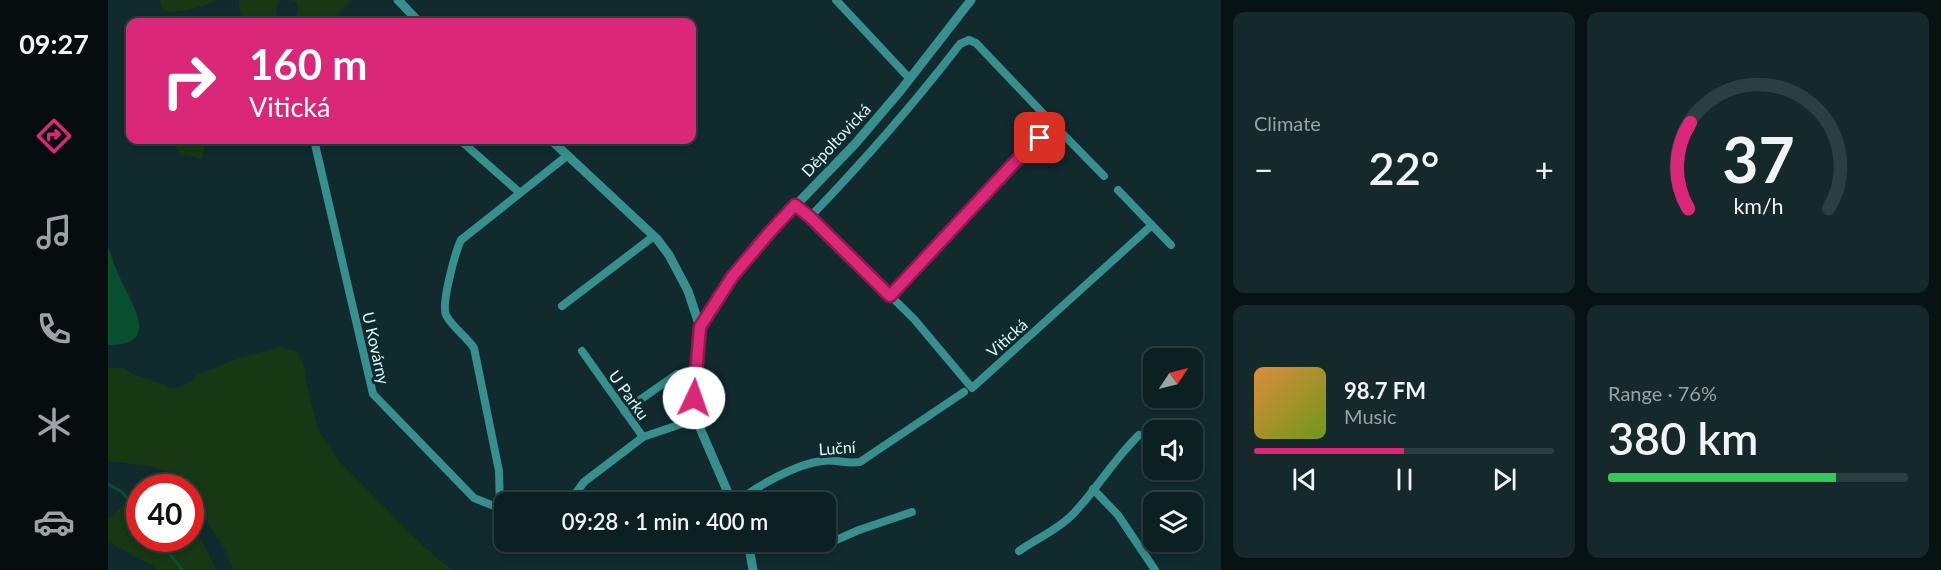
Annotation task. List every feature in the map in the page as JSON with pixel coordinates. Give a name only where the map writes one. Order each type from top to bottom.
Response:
[{"type":"street","points":[[398,0],[415,18]]},
{"type":"street","points":[[836,0],[910,79]]},
{"type":"street","name":"Děpoltovická","points":[[700,327],[732,277],[769,233],[855,144],[910,79],[971,0]]},
{"type":"street","points":[[810,217],[868,156],[920,96],[960,44],[969,40],[976,43],[1104,176]]},
{"type":"street","points":[[890,296],[1013,164],[1054,125]]},
{"type":"street","name":"U Kovárny","points":[[315,144],[373,394],[474,498],[494,506]]},
{"type":"street","points":[[465,144],[520,193]]},
{"type":"street","name":"Děpoltovická","points":[[556,144],[654,236],[669,255],[688,291],[700,327],[695,372],[696,419],[728,492]]},
{"type":"street","name":"U Kovárny","points":[[501,492],[499,471],[474,348],[447,317],[444,305],[455,254],[461,240],[568,155]]},
{"type":"street","points":[[1118,190],[1171,245]]},
{"type":"street","name":"Vitická","points":[[795,205],[914,319],[972,388],[1152,225]]},
{"type":"street","points":[[562,306],[654,236]]},
{"type":"street","name":"U Parku","points":[[582,351],[643,437],[696,419]]},
{"type":"street","points":[[624,411],[676,374],[695,372]]},
{"type":"street","name":"Luční","points":[[751,492],[768,480],[823,460],[848,464],[860,462],[964,392]]},
{"type":"street","points":[[1019,551],[1060,526],[1073,514],[1114,461],[1139,435]]},
{"type":"street","points":[[576,492],[584,482],[643,437]]},
{"type":"street","points":[[1093,489],[1118,515],[1155,570]]},
{"type":"street","points":[[836,540],[912,512]]},
{"type":"street","points":[[750,552],[753,570]]},
{"type":"shaded area","points":[[159,0],[217,0],[191,9],[164,11]]},
{"type":"shaded area","points":[[239,0],[280,0],[276,12],[279,18],[244,18],[239,9]]},
{"type":"shaded area","points":[[292,0],[352,0],[335,18],[295,18],[298,10],[296,2]]},
{"type":"shaded area","points":[[173,144],[205,144],[202,159],[179,153]]},
{"type":"shaded area","points":[[108,247],[136,311],[139,331],[134,339],[125,343],[108,345]]},
{"type":"shaded area","points":[[280,347],[298,352],[304,367],[319,432],[341,463],[424,547],[452,570],[234,570],[222,544],[204,518],[204,474],[173,474],[154,467],[108,461],[108,368],[124,368],[134,375],[163,384],[167,388],[175,388],[193,380],[196,375],[241,357]]},
{"type":"shaded area","points":[[126,501],[126,552],[108,542],[108,520]]},
{"type":"shaded area","points":[[204,546],[216,570],[157,570],[127,552],[204,552]]},
{"type":"waterway","points":[[108,484],[126,497]]},
{"type":"waterway","points":[[168,552],[182,570]]},
{"type":"route","points":[[694,398],[700,327],[732,277],[795,205],[890,296],[1040,138]]}]
